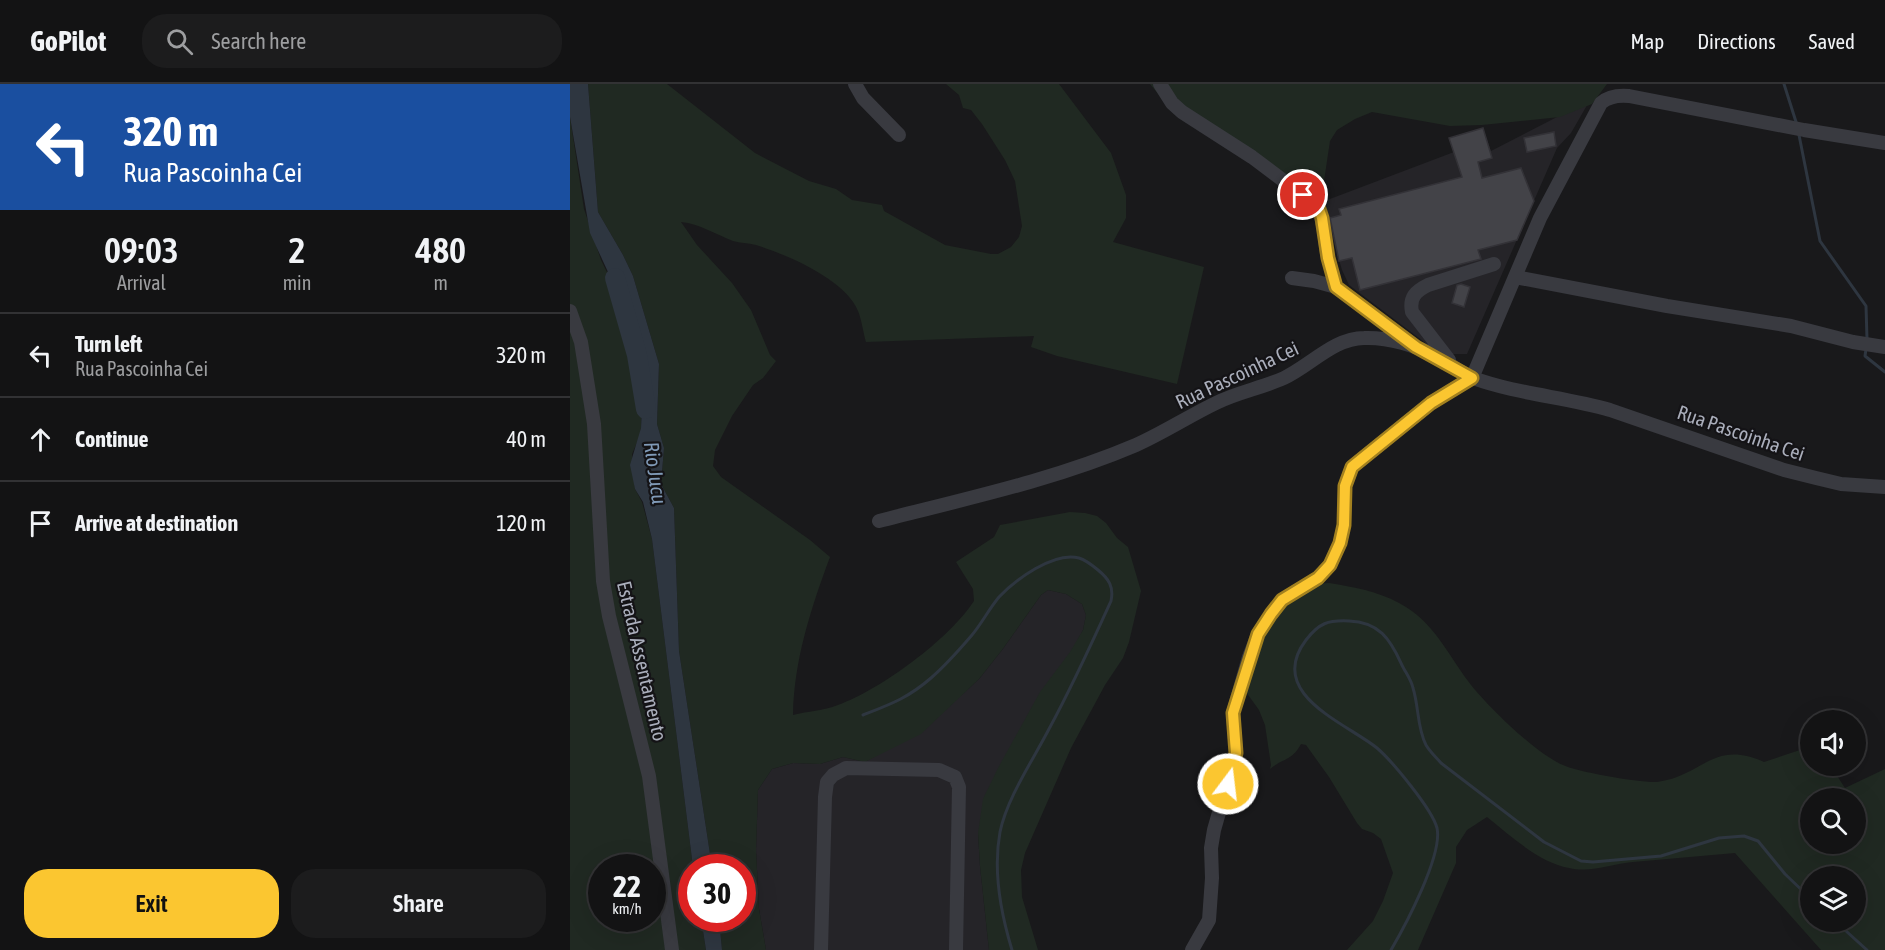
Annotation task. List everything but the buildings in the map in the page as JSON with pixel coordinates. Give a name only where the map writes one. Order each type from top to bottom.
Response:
[{"type":"street","points":[[855,84],[863,98],[899,135]]},
{"type":"street","points":[[1160,84],[1172,104],[1182,112],[1252,157],[1314,203],[1322,218],[1328,258],[1336,287]]},
{"type":"street","points":[[1192,950],[1209,920],[1212,878],[1211,848],[1236,753],[1233,713],[1258,634],[1282,600],[1318,578],[1330,565],[1342,534],[1345,486],[1352,467],[1431,403],[1472,378],[1540,218],[1597,110],[1607,98],[1620,95],[1629,96],[1804,130],[1885,142]]},
{"type":"street","points":[[1454,367],[1412,312],[1410,304],[1413,296],[1428,285],[1494,264]]},
{"type":"street","points":[[1515,276],[1667,306],[1791,327],[1885,347]]},
{"type":"street","points":[[1292,278],[1336,287],[1416,347]]},
{"type":"street","name":"Estrada Assentamento","points":[[570,311],[581,342],[594,424],[603,581],[609,616],[649,776],[672,950]]},
{"type":"street","name":"Rua Pascoinha Cei","points":[[879,521],[1052,475],[1136,445],[1216,402],[1283,378],[1335,347],[1355,339],[1378,338],[1416,347],[1472,378],[1543,396],[1594,405],[1676,431],[1784,470],[1841,484],[1885,487]]},
{"type":"street","points":[[821,950],[827,782],[838,771],[856,767],[939,770],[955,777],[959,787],[956,950]]},
{"type":"shaded area","points":[[588,84],[667,84],[755,153],[809,181],[836,189],[852,200],[882,205],[884,211],[945,245],[998,254],[1011,247],[1019,237],[1022,226],[1015,181],[1005,160],[982,124],[971,110],[963,108],[959,95],[946,84],[1059,84],[1111,153],[1126,195],[1126,218],[1113,242],[1204,267],[1177,384],[1057,356],[1031,347],[1034,336],[866,342],[858,311],[841,289],[828,279],[769,249],[733,241],[701,227],[681,222],[697,245],[732,283],[751,310],[770,355],[776,361],[763,378],[753,385],[732,416],[715,450],[713,466],[721,477],[810,540],[830,557],[816,595],[800,654],[793,715],[832,707],[855,697],[894,675],[932,646],[963,616],[974,601],[973,589],[956,562],[994,537],[1000,525],[1070,512],[1085,513],[1097,516],[1106,523],[1117,538],[1128,547],[1141,591],[1129,642],[1123,658],[1105,685],[1071,748],[1025,853],[1021,870],[1022,897],[1038,950],[989,950],[978,833],[983,799],[998,768],[1040,692],[1070,652],[1083,630],[1086,615],[1082,604],[1066,594],[1048,590],[1041,595],[979,679],[921,734],[865,762],[843,757],[820,764],[793,763],[772,769],[758,790],[756,850],[759,909],[766,950],[722,950],[720,932],[756,932],[756,854],[710,854],[679,651],[674,508],[661,484],[664,448],[657,424],[659,364],[633,276],[598,212]]},
{"type":"shaded area","points":[[1150,84],[1607,84],[1592,104],[1560,117],[1450,126],[1372,112],[1355,119],[1337,130],[1330,141],[1324,181],[1313,211],[1299,195],[1172,111]]},
{"type":"shaded area","points":[[1590,100],[1571,133],[1557,148],[1467,354],[1440,354],[1349,285],[1342,270],[1322,202],[1454,152],[1449,138],[1483,128],[1491,151]]},
{"type":"shaded area","points":[[570,117],[584,209],[601,260],[639,344],[644,365],[641,428],[632,454],[635,489],[642,502],[652,539],[691,854],[678,854],[678,932],[703,932],[706,950],[570,950]]},
{"type":"shaded area","points":[[1329,583],[1374,592],[1411,610],[1430,628],[1468,681],[1498,715],[1539,751],[1570,768],[1638,781],[1657,782],[1686,773],[1720,757],[1747,756],[1764,762],[1800,750],[1800,776],[1837,776],[1845,788],[1885,769],[1885,950],[1821,950],[1805,932],[1866,932],[1866,866],[1800,866],[1800,926],[1735,853],[1633,862],[1593,869],[1569,868],[1536,854],[1487,817],[1467,830],[1456,847],[1456,863],[1418,950],[1347,950],[1373,921],[1393,873],[1381,839],[1362,829],[1357,823],[1306,745],[1301,744],[1291,756],[1270,769],[1265,725],[1259,710],[1246,692],[1252,658],[1294,585]]},
{"type":"shaded area","points":[[1048,590],[1066,594],[1082,604],[1086,615],[1083,630],[978,833],[989,950],[766,950],[759,909],[756,850],[758,790],[772,769],[793,763],[820,764],[843,757],[865,762],[935,719],[979,679],[1041,595]]},
{"type":"water","name":"Rio Jucu","points":[[570,84],[588,84],[598,212],[633,276],[659,364],[657,424],[664,448],[661,484],[674,508],[679,651],[710,854],[691,854],[652,539],[643,502],[635,489],[630,465],[641,428],[644,365],[639,344],[626,311],[590,233],[570,117]]},
{"type":"water","points":[[703,932],[720,932],[722,950],[706,950]]},
{"type":"waterway","points":[[1784,84],[1797,125]]},
{"type":"waterway","points":[[1799,135],[1820,241],[1866,306],[1867,339]]},
{"type":"waterway","name":"Rio Jucu","points":[[615,278],[637,355],[646,409]]},
{"type":"waterway","points":[[1866,349],[1865,356],[1885,372]]},
{"type":"waterway","points":[[863,715],[891,704],[923,685],[972,635],[999,597],[1036,568],[1058,559],[1079,558],[1102,573],[1108,580],[1112,592],[1111,601],[1066,697],[1014,793],[1003,819],[997,861],[999,892],[1012,950]]},
{"type":"waterway","points":[[1391,950],[1429,872],[1437,840],[1437,828],[1428,809],[1384,754],[1314,705],[1302,691],[1295,676],[1296,659],[1311,634],[1320,626],[1330,622],[1359,622],[1376,628],[1388,639],[1411,682],[1421,732],[1429,750],[1441,763],[1544,842],[1581,861],[1593,862],[1661,856],[1719,838],[1744,836],[1758,841],[1800,888]]},
{"type":"waterway","points":[[1847,932],[1867,950]]},
{"type":"route","points":[[1228,784],[1236,753],[1233,713],[1249,657],[1258,634],[1282,600],[1318,578],[1326,571],[1336,554],[1344,525],[1345,486],[1352,467],[1431,403],[1472,378],[1438,357],[1416,347],[1336,287],[1319,209],[1303,195]]}]
